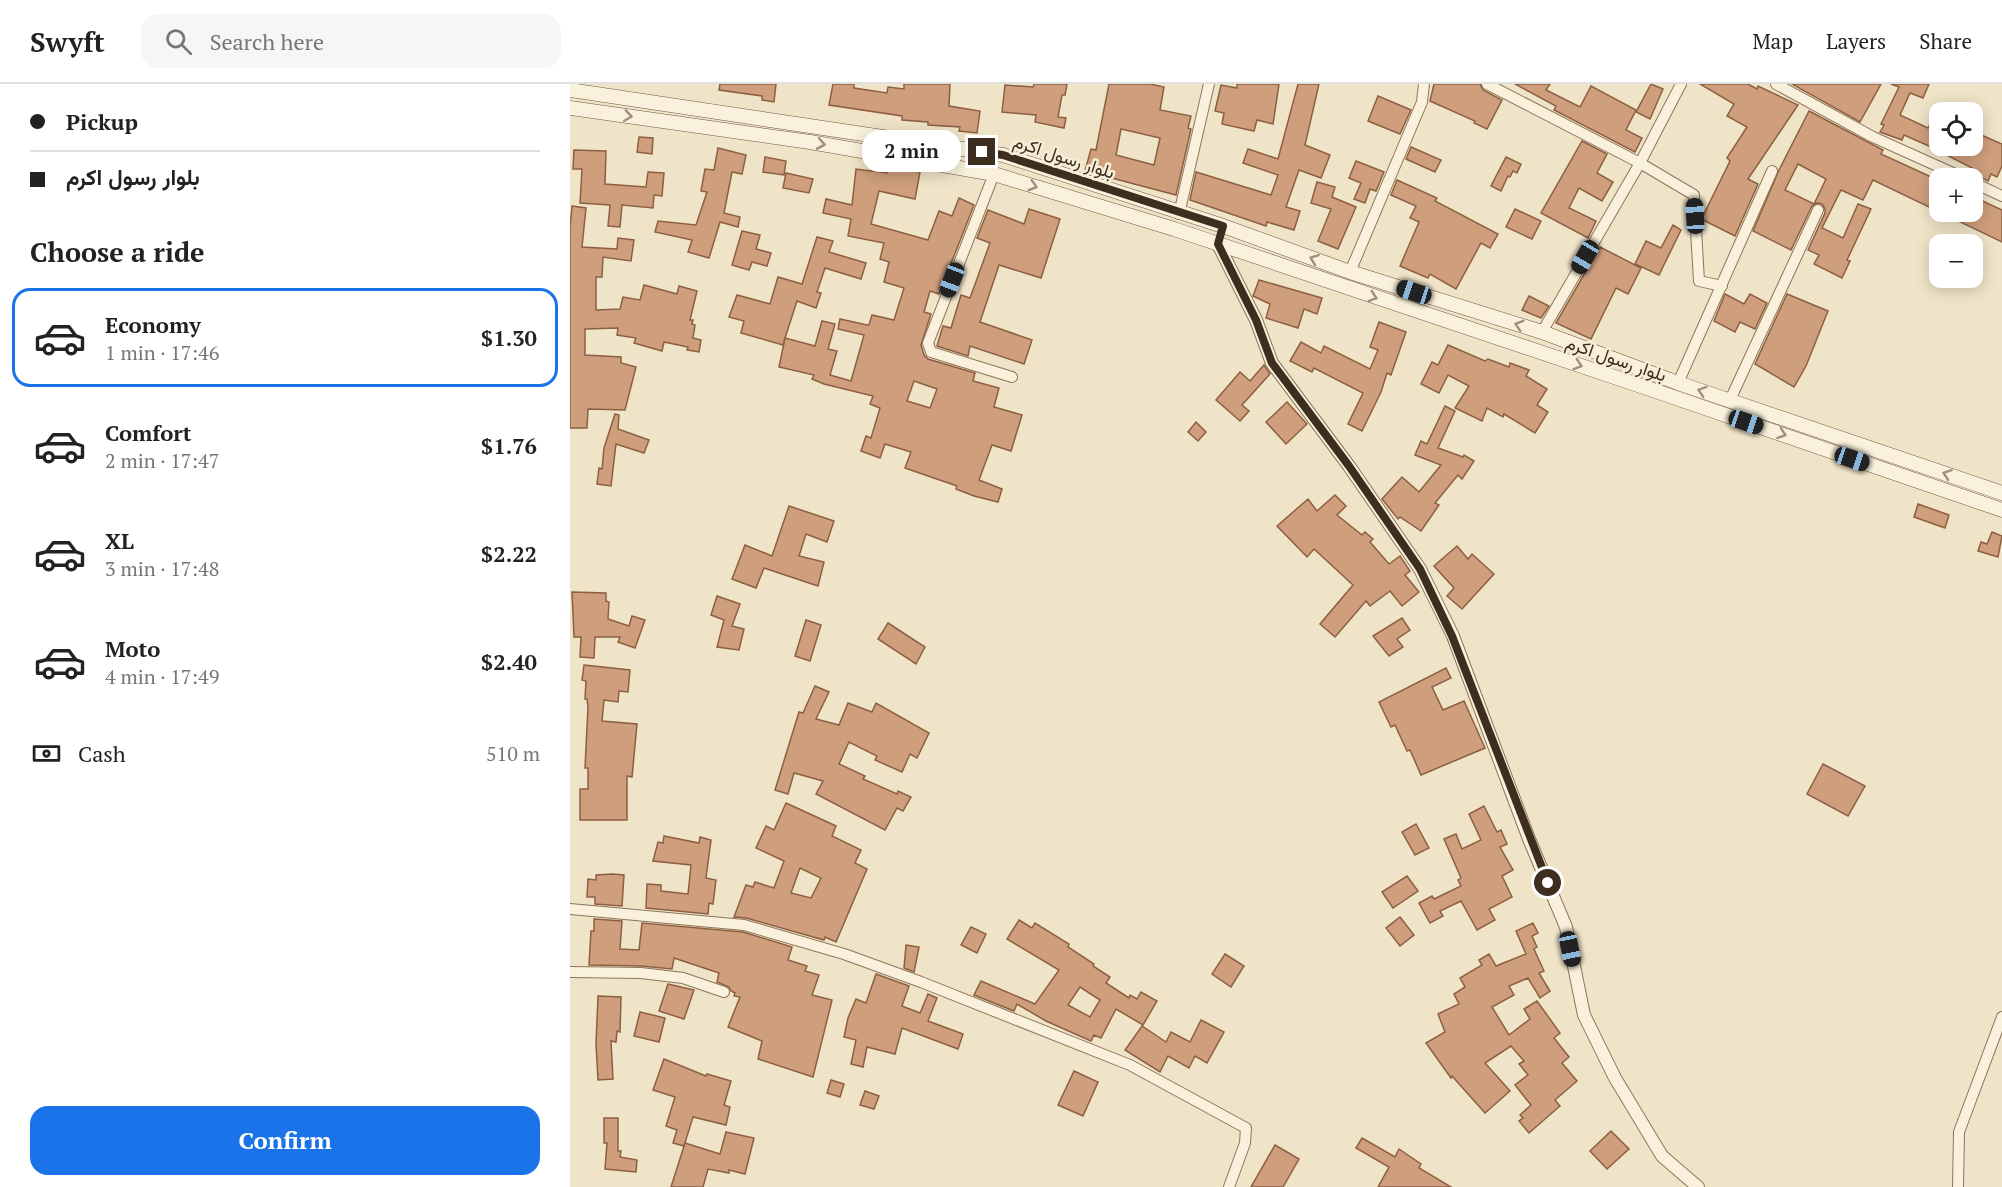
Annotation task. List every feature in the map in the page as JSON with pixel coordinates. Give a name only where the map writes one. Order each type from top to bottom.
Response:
[{"type":"main road","name":"بلوار رسول اکرم","points":[[570,90],[1003,155],[1179,214],[1223,226],[1350,272],[1542,332],[1678,383],[2002,493]]},
{"type":"main road","name":"بلوار رسول اکرم","points":[[570,108],[810,142],[994,174],[1218,244],[2002,510]]},
{"type":"main road","points":[[1218,244],[1223,226]]},
{"type":"street","points":[[1179,214],[1209,84]]},
{"type":"street","points":[[1350,272],[1422,102],[1424,84]]},
{"type":"street","points":[[1487,84],[1640,163],[1694,195],[1699,281],[1722,286]]},
{"type":"street","points":[[1542,332],[1640,163],[1681,84]]},
{"type":"street","points":[[1776,84],[1874,137],[1942,168]]},
{"type":"street","points":[[1678,383],[1772,171]]},
{"type":"street","points":[[994,174],[928,343],[932,352],[1012,377]]},
{"type":"street","points":[[1983,188],[2002,196]]},
{"type":"street","points":[[1730,400],[1818,210]]},
{"type":"street","points":[[1218,244],[1256,320],[1272,363],[1349,466],[1420,569],[1452,636],[1529,839],[1566,927],[1584,1015],[1616,1078],[1662,1155],[1698,1187]]},
{"type":"street","points":[[570,909],[744,925],[844,954],[1130,1065],[1246,1128],[1245,1143],[1229,1187]]},
{"type":"street","points":[[570,972],[662,975],[682,978],[724,992]]},
{"type":"street","points":[[1958,1187],[1959,1132],[2002,1017]]},
{"type":"building","points":[[720,84],[776,84],[774,102],[762,100],[762,96],[719,90]]},
{"type":"building","points":[[833,84],[854,84],[854,88],[887,93],[888,87],[904,89],[904,84],[950,84],[949,106],[980,111],[977,133],[959,131],[960,127],[928,125],[928,122],[902,120],[902,116],[829,105]]},
{"type":"building","points":[[1034,84],[1067,84],[1065,95],[1062,95],[1058,117],[1066,118],[1064,128],[1035,122],[1036,115],[1002,112],[1005,85],[1033,87]]},
{"type":"building","points":[[1109,84],[1150,84],[1164,87],[1160,110],[1191,116],[1188,128],[1191,129],[1176,195],[1085,171],[1091,149],[1096,150]],"holes":[[[1121,129],[1160,138],[1154,165],[1116,155]]]},
{"type":"building","points":[[1237,84],[1279,84],[1273,124],[1257,120],[1254,131],[1222,124],[1224,113],[1215,111],[1221,85],[1237,88]]},
{"type":"building","points":[[1298,84],[1319,84],[1305,145],[1330,155],[1321,178],[1299,170],[1286,207],[1300,211],[1294,230],[1267,222],[1266,226],[1190,200],[1196,172],[1271,195],[1278,175],[1243,163],[1248,149],[1278,159]]},
{"type":"building","points":[[1434,84],[1480,84],[1483,90],[1502,100],[1487,129],[1474,123],[1475,121],[1430,101]]},
{"type":"building","points":[[1515,84],[1550,84],[1546,90],[1580,107],[1591,86],[1636,110],[1626,130],[1642,138],[1635,152],[1554,110],[1556,106]]},
{"type":"building","points":[[1651,84],[1663,89],[1650,119],[1636,112]]},
{"type":"building","points":[[1700,84],[1748,84],[1757,89],[1758,86],[1798,105],[1748,179],[1758,184],[1735,236],[1703,220],[1703,216],[1730,161],[1727,158],[1747,127],[1727,116],[1734,104]]},
{"type":"building","points":[[1792,84],[1881,84],[1860,122]]},
{"type":"building","points":[[1891,84],[1929,84],[1923,98],[1910,93],[1900,115],[1928,128],[1929,126],[1929,146],[1904,135],[1902,140],[1880,132],[1884,125],[1881,124],[1899,87]]},
{"type":"building","points":[[1378,96],[1411,110],[1400,134],[1368,121]]},
{"type":"building","points":[[1809,111],[1883,150],[1881,154],[1929,176],[1929,207],[1873,180],[1863,200],[1841,190],[1822,228],[1843,238],[1858,204],[1871,209],[1847,260],[1850,261],[1842,278],[1814,264],[1819,255],[1808,250],[1825,213],[1822,204],[1817,203],[1812,206],[1791,250],[1753,231],[1779,170]],"holes":[[[1798,164],[1826,179],[1814,204],[1785,190]]]},
{"type":"building","points":[[1983,136],[2002,144],[2002,166],[1997,177],[1991,174],[1988,181],[1983,178],[1983,168],[1972,168],[1949,156],[1983,156]]},
{"type":"building","points":[[639,137],[653,138],[652,154],[637,152]]},
{"type":"building","points":[[1582,141],[1607,154],[1597,173],[1613,182],[1602,201],[1579,188],[1569,208],[1596,221],[1588,238],[1541,213]]},
{"type":"building","points":[[1411,147],[1441,160],[1435,172],[1406,159]]},
{"type":"building","points":[[718,148],[746,155],[742,174],[732,172],[724,213],[740,217],[738,227],[720,222],[709,258],[688,252],[692,240],[655,232],[658,221],[696,225],[707,192],[701,191],[705,169],[714,170]]},
{"type":"building","points":[[574,150],[606,151],[605,184],[646,187],[648,172],[664,173],[662,196],[654,195],[653,208],[622,205],[620,227],[608,226],[610,205],[580,203],[582,169],[573,169]]},
{"type":"building","points":[[765,157],[786,161],[784,175],[763,172]]},
{"type":"building","points":[[1506,157],[1521,164],[1517,173],[1513,171],[1510,177],[1508,176],[1501,191],[1491,186]]},
{"type":"building","points":[[1356,161],[1384,172],[1376,191],[1370,189],[1365,203],[1354,199],[1361,183],[1349,178]]},
{"type":"building","points":[[888,166],[920,172],[915,199],[879,191],[871,224],[928,240],[939,211],[952,216],[959,198],[974,205],[939,294],[930,291],[924,312],[931,314],[921,345],[928,359],[975,373],[973,381],[999,388],[994,407],[1022,415],[1011,451],[992,445],[979,480],[1002,489],[998,502],[974,496],[956,489],[957,486],[905,468],[911,452],[885,444],[880,458],[861,451],[866,436],[871,438],[880,408],[870,404],[873,396],[824,384],[812,379],[814,375],[779,367],[785,338],[815,346],[822,321],[835,324],[828,349],[837,351],[830,375],[851,381],[864,335],[838,329],[840,319],[867,325],[872,315],[894,320],[904,288],[884,282],[889,262],[880,259],[884,243],[848,236],[851,219],[823,213],[826,199],[852,205],[856,169],[887,173]],"holes":[[[914,381],[937,389],[930,408],[907,401]]]},
{"type":"building","points":[[786,173],[813,179],[809,193],[783,188]]},
{"type":"building","points":[[1397,180],[1437,198],[1435,201],[1498,234],[1490,248],[1481,243],[1456,289],[1430,274],[1428,278],[1400,266],[1419,222],[1410,218],[1416,206],[1391,195]]},
{"type":"building","points":[[1317,182],[1335,187],[1332,197],[1356,207],[1338,249],[1318,241],[1331,209],[1311,203]]},
{"type":"building","points":[[1983,201],[2002,210],[2002,242],[1960,222],[1983,222]]},
{"type":"building","points":[[572,206],[586,208],[582,247],[617,249],[618,238],[634,240],[631,261],[603,257],[602,277],[596,277],[596,310],[620,309],[623,297],[640,300],[644,285],[677,294],[679,286],[697,291],[690,320],[693,320],[692,324],[695,325],[693,338],[701,340],[699,352],[664,342],[662,351],[634,343],[636,338],[617,335],[618,328],[585,329],[585,355],[621,357],[621,363],[636,367],[625,410],[588,409],[587,428],[570,428],[570,228]]},
{"type":"building","points":[[1029,209],[1060,219],[1041,278],[999,265],[980,322],[1032,340],[1024,364],[970,346],[968,356],[937,346],[943,326],[951,328],[961,295],[970,298],[990,243],[977,238],[988,210],[1024,224]]},
{"type":"building","points":[[1515,209],[1541,221],[1532,239],[1506,227]]},
{"type":"building","points":[[1673,225],[1681,230],[1659,275],[1635,264],[1646,241],[1661,248]]},
{"type":"building","points":[[742,231],[760,235],[756,249],[771,253],[767,266],[752,262],[749,270],[732,265]]},
{"type":"building","points":[[817,237],[833,241],[829,252],[866,263],[861,279],[825,268],[817,292],[821,293],[816,308],[797,301],[783,345],[741,333],[744,321],[729,317],[737,295],[770,304],[778,277],[802,284]]},
{"type":"building","points":[[1600,247],[1641,268],[1628,294],[1616,288],[1591,339],[1556,323]]},
{"type":"building","points":[[1259,280],[1322,298],[1317,314],[1304,309],[1298,328],[1266,318],[1270,304],[1253,296]]},
{"type":"building","points":[[1725,294],[1744,304],[1750,294],[1767,303],[1755,329],[1740,322],[1735,332],[1714,321]]},
{"type":"building","points":[[1787,294],[1828,311],[1806,366],[1794,387],[1755,364]]},
{"type":"building","points":[[1529,296],[1549,306],[1541,318],[1522,310]]},
{"type":"building","points":[[1379,322],[1406,332],[1391,375],[1387,373],[1381,392],[1362,431],[1348,424],[1363,393],[1314,368],[1312,372],[1290,361],[1301,342],[1321,353],[1324,346],[1370,369],[1378,350],[1370,347]]},
{"type":"building","points":[[1448,345],[1485,361],[1488,359],[1509,367],[1510,363],[1529,370],[1526,376],[1547,389],[1537,405],[1548,412],[1535,433],[1504,414],[1503,417],[1487,408],[1482,421],[1455,408],[1469,386],[1448,375],[1439,393],[1421,384],[1432,362],[1438,365]]},
{"type":"building","points":[[1264,365],[1270,374],[1242,405],[1249,411],[1240,421],[1216,400],[1240,372],[1250,381]]},
{"type":"building","points":[[1287,402],[1307,424],[1286,444],[1266,422]]},
{"type":"building","points":[[1445,406],[1455,411],[1438,448],[1463,457],[1464,455],[1474,461],[1462,479],[1458,475],[1435,503],[1439,505],[1421,531],[1400,517],[1398,519],[1382,499],[1402,477],[1419,492],[1441,465],[1415,455],[1421,441],[1427,444]]},
{"type":"building","points":[[615,414],[619,415],[618,429],[649,440],[644,453],[616,444],[611,486],[597,484],[599,468],[602,469],[604,448]]},
{"type":"building","points":[[1196,422],[1206,432],[1198,441],[1188,432]]},
{"type":"building","points":[[1335,495],[1346,506],[1337,515],[1362,535],[1365,532],[1373,539],[1370,542],[1389,564],[1400,556],[1410,571],[1405,575],[1419,592],[1402,606],[1390,591],[1370,606],[1366,601],[1335,637],[1320,624],[1353,585],[1314,549],[1307,557],[1277,526],[1308,499],[1317,511]]},
{"type":"building","points":[[1918,504],[1949,515],[1945,528],[1914,517]]},
{"type":"building","points":[[789,506],[834,521],[827,542],[806,534],[799,556],[824,562],[818,586],[764,568],[756,588],[732,579],[745,545],[772,556]]},
{"type":"building","points":[[1992,532],[2002,536],[1998,557],[1978,551],[1981,542],[1987,544]]},
{"type":"building","points":[[1457,546],[1468,559],[1472,554],[1494,574],[1462,609],[1447,596],[1454,588],[1434,566]]},
{"type":"building","points":[[572,592],[606,593],[606,601],[609,602],[608,619],[629,626],[632,616],[645,620],[635,648],[618,642],[620,637],[595,637],[594,658],[580,657],[581,637],[574,637]]},
{"type":"building","points":[[717,596],[740,604],[732,626],[744,629],[739,650],[717,647],[724,620],[711,615]]},
{"type":"building","points":[[1402,618],[1410,630],[1397,639],[1403,647],[1389,656],[1373,636]]},
{"type":"building","points":[[806,620],[821,625],[810,661],[795,656]]},
{"type":"building","points":[[888,623],[925,647],[916,664],[878,639]]},
{"type":"building","points":[[584,665],[630,670],[628,692],[619,691],[618,702],[604,700],[602,721],[637,724],[632,777],[627,776],[627,820],[580,820],[580,789],[588,789],[588,768],[585,768],[588,707],[587,699],[585,699],[586,681],[582,680]]},
{"type":"building","points":[[1446,668],[1451,678],[1432,687],[1443,710],[1464,701],[1485,748],[1421,775],[1410,750],[1407,751],[1395,725],[1391,727],[1379,702]]},
{"type":"building","points":[[815,686],[829,692],[816,719],[839,725],[848,703],[872,712],[876,703],[929,733],[917,758],[910,754],[902,772],[875,760],[877,756],[849,742],[839,764],[865,776],[863,779],[897,794],[898,791],[911,797],[903,811],[897,808],[885,830],[816,794],[823,781],[794,773],[788,794],[775,790],[799,712],[803,713]]},
{"type":"building","points":[[1823,764],[1865,786],[1848,816],[1807,794]]},
{"type":"building","points":[[786,803],[836,826],[832,836],[861,850],[855,863],[867,869],[836,942],[825,937],[824,940],[746,918],[734,917],[746,885],[753,887],[755,882],[774,888],[784,861],[756,848],[766,826],[774,830]],"holes":[[[800,868],[821,878],[811,898],[791,893]]]},
{"type":"building","points":[[1484,806],[1497,832],[1501,830],[1507,844],[1500,847],[1513,870],[1502,876],[1512,897],[1489,909],[1495,920],[1477,930],[1461,901],[1440,911],[1443,916],[1430,923],[1419,903],[1432,896],[1434,899],[1461,886],[1458,880],[1461,878],[1444,839],[1456,834],[1462,849],[1481,840],[1469,814]]},
{"type":"building","points":[[1416,824],[1429,848],[1415,855],[1402,832]]},
{"type":"building","points":[[664,836],[699,843],[700,837],[711,840],[706,878],[716,880],[713,904],[709,903],[708,914],[646,908],[647,884],[661,885],[661,891],[688,894],[691,865],[653,861],[658,842],[663,843]]},
{"type":"building","points":[[596,875],[624,875],[622,906],[595,904],[595,897],[587,897],[588,879],[596,880]]},
{"type":"building","points":[[1407,876],[1418,891],[1393,908],[1382,892]]},
{"type":"building","points":[[1400,917],[1414,935],[1400,946],[1386,928]]},
{"type":"building","points":[[594,919],[622,921],[620,949],[639,950],[642,923],[743,932],[792,947],[788,960],[807,966],[805,971],[819,975],[812,995],[832,1000],[813,1077],[758,1059],[762,1041],[728,1027],[740,997],[734,996],[735,993],[729,987],[717,982],[719,973],[674,958],[672,969],[589,965]]},
{"type":"building","points":[[1019,920],[1032,928],[1035,923],[1069,944],[1068,947],[1110,977],[1106,983],[1129,998],[1130,995],[1137,999],[1141,992],[1157,1001],[1143,1025],[1116,1009],[1101,1038],[1094,1035],[1091,1041],[1046,1021],[1017,1004],[1014,1011],[974,995],[981,981],[1035,1004],[1059,970],[1007,939]],"holes":[[[1080,987],[1100,1000],[1090,1017],[1068,1005]]]},
{"type":"building","points":[[1533,923],[1538,933],[1532,936],[1537,947],[1534,949],[1544,971],[1539,973],[1550,991],[1540,998],[1528,978],[1509,986],[1514,995],[1492,1007],[1509,1035],[1530,1019],[1524,1009],[1537,1001],[1560,1033],[1554,1038],[1569,1057],[1562,1063],[1577,1081],[1555,1100],[1560,1106],[1529,1133],[1519,1121],[1523,1118],[1520,1115],[1531,1105],[1515,1085],[1528,1075],[1519,1064],[1524,1061],[1511,1046],[1485,1063],[1510,1091],[1485,1113],[1452,1076],[1451,1078],[1426,1043],[1445,1032],[1438,1014],[1459,1004],[1454,994],[1465,987],[1460,978],[1482,965],[1479,960],[1489,954],[1496,966],[1526,954],[1516,931]]},
{"type":"building","points":[[971,927],[986,934],[977,953],[961,945]]},
{"type":"building","points":[[906,945],[919,947],[914,972],[904,968]]},
{"type":"building","points":[[1225,954],[1244,966],[1231,987],[1212,974]]},
{"type":"building","points":[[876,974],[909,986],[902,1006],[920,1013],[928,994],[937,998],[928,1021],[963,1034],[958,1049],[902,1028],[895,1054],[867,1047],[863,1067],[851,1064],[856,1040],[844,1037],[848,1018],[856,999],[866,1003]]},
{"type":"building","points":[[668,984],[694,990],[684,1019],[659,1011]]},
{"type":"building","points":[[598,996],[621,997],[620,1032],[617,1031],[616,1042],[611,1041],[613,1079],[598,1080],[596,1044]]},
{"type":"building","points":[[640,1012],[665,1018],[659,1042],[634,1036]]},
{"type":"building","points":[[1201,1020],[1224,1032],[1207,1063],[1195,1056],[1189,1068],[1168,1056],[1160,1072],[1125,1050],[1142,1026],[1166,1042],[1171,1032],[1190,1042]]},
{"type":"building","points":[[664,1059],[706,1076],[707,1074],[731,1081],[724,1105],[730,1107],[726,1125],[693,1117],[684,1146],[673,1143],[677,1130],[666,1126],[675,1097],[653,1090]]},
{"type":"building","points":[[1074,1071],[1098,1082],[1083,1116],[1058,1105]]},
{"type":"building","points":[[831,1080],[844,1084],[840,1097],[827,1093]]},
{"type":"building","points":[[865,1091],[879,1096],[874,1109],[860,1105]]},
{"type":"building","points":[[604,1118],[618,1118],[620,1157],[637,1160],[636,1172],[605,1169],[607,1143],[604,1143]]},
{"type":"building","points":[[1611,1131],[1629,1149],[1607,1169],[1590,1151]]},
{"type":"building","points":[[726,1132],[754,1138],[745,1174],[729,1170],[729,1173],[708,1169],[703,1187],[671,1187],[685,1143],[720,1154]]},
{"type":"building","points":[[1362,1138],[1395,1157],[1399,1149],[1421,1164],[1419,1168],[1451,1187],[1378,1187],[1389,1167],[1356,1148]]},
{"type":"building","points":[[1275,1145],[1299,1159],[1283,1187],[1251,1187]]},
{"type":"route","points":[[982,152],[1003,155],[1179,214],[1223,226],[1218,244],[1256,320],[1272,363],[1349,466],[1420,569],[1452,636],[1548,883]]}]
